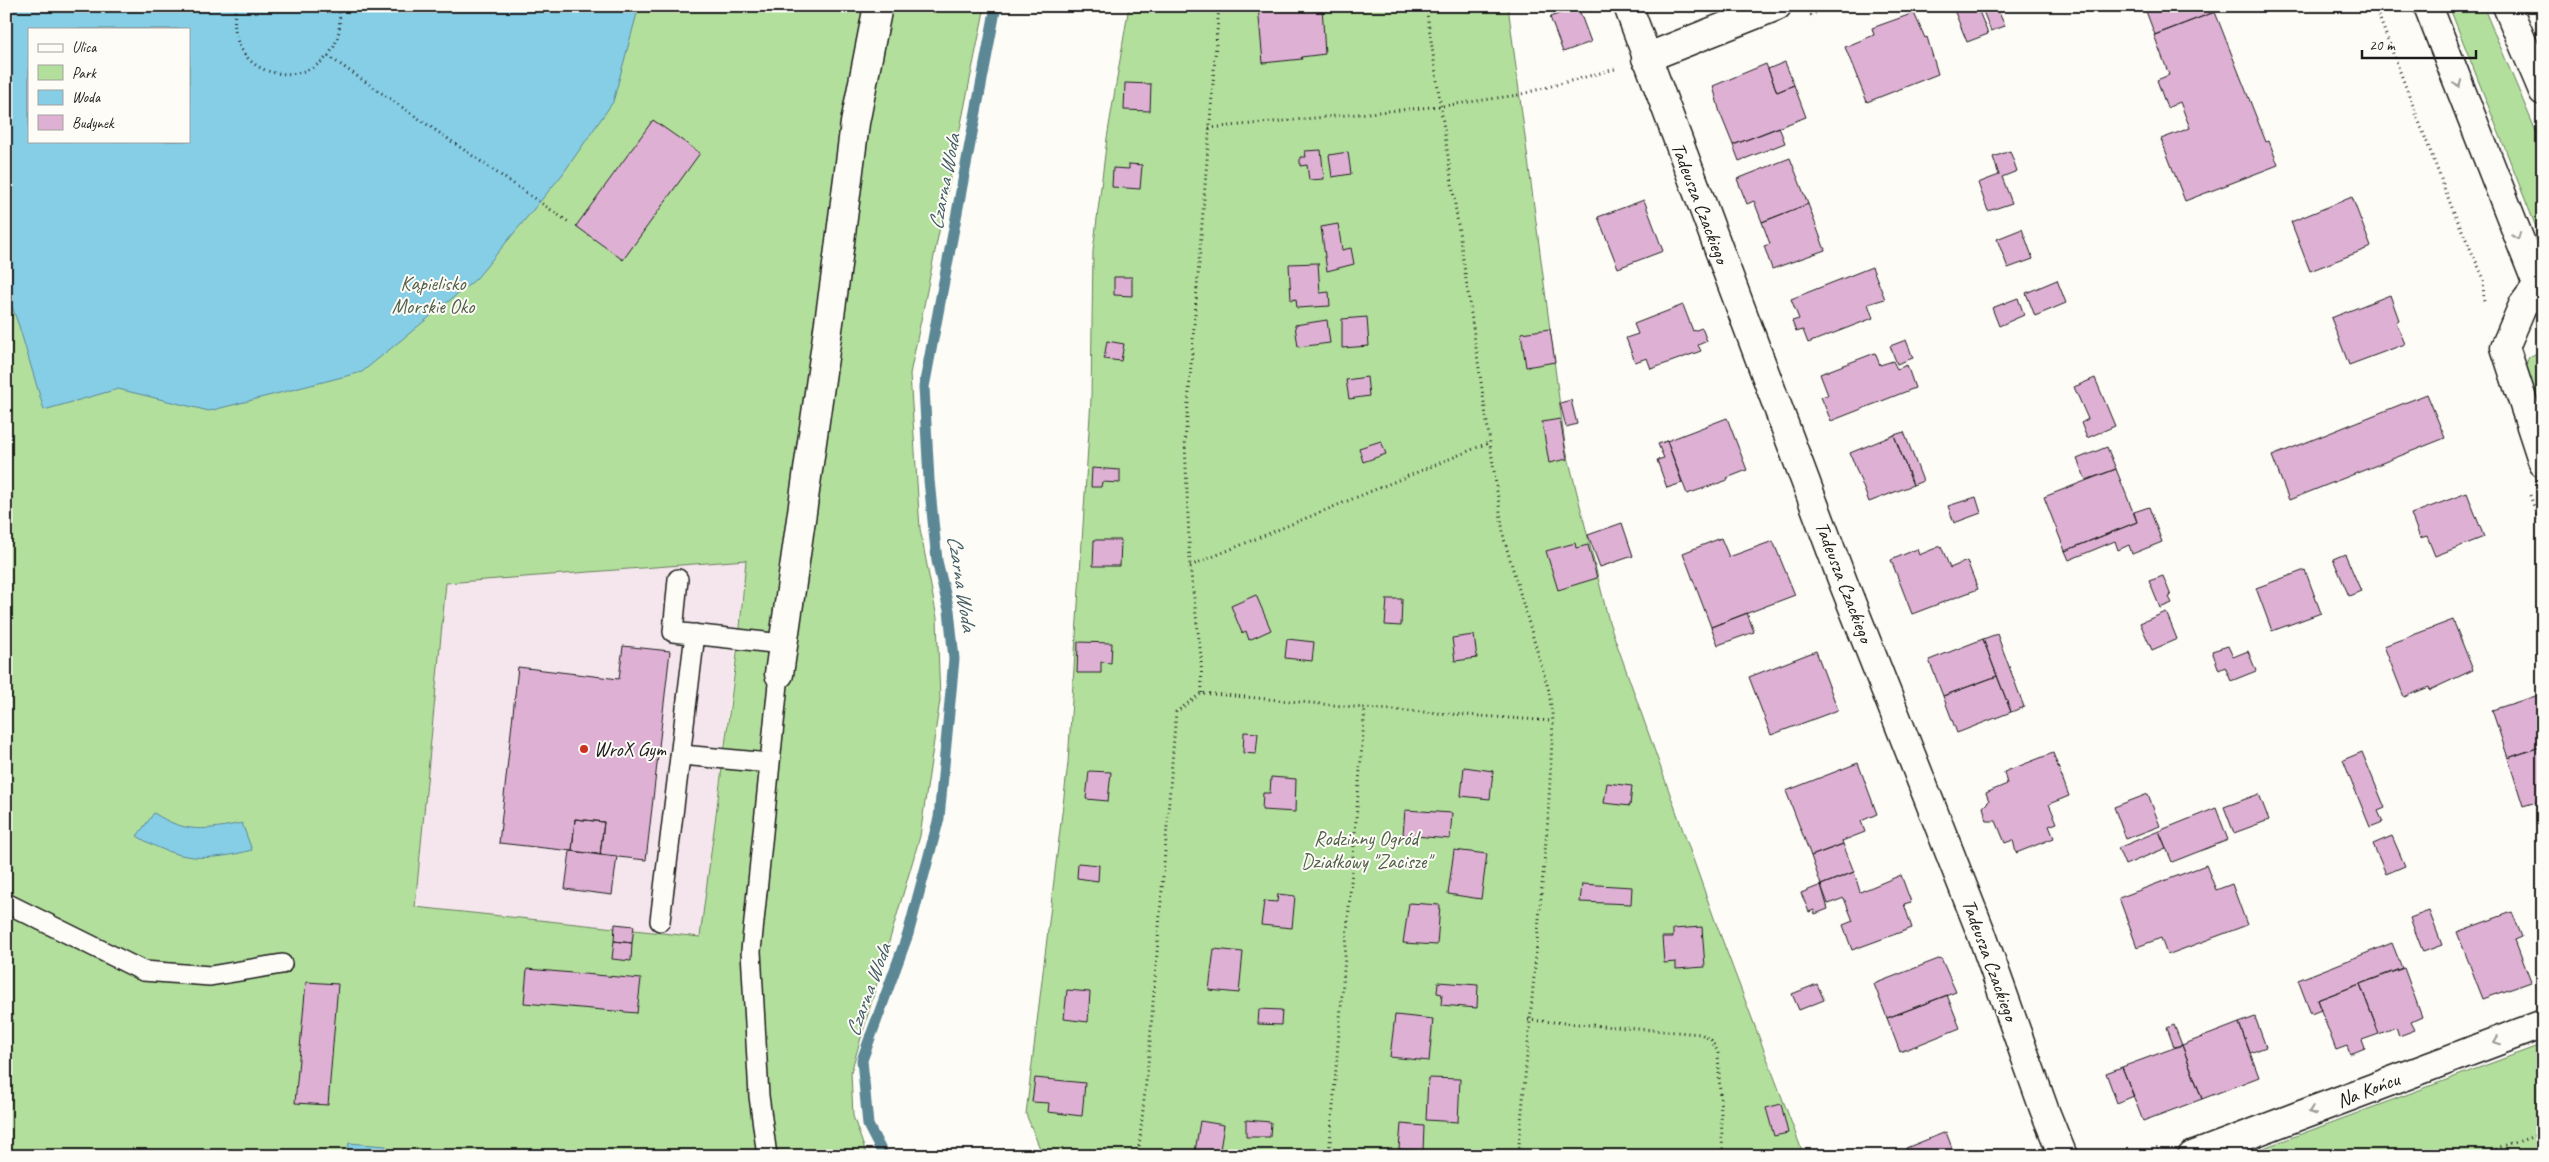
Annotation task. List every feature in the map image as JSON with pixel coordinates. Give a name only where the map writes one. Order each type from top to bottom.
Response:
[{"type":"street","points":[[779,674],[836,273],[855,123],[878,6]]},
{"type":"street","name":"Tadeusza Czackiego","points":[[1628,6],[1843,582],[1982,936],[2044,1109],[2063,1156]]},
{"type":"street","points":[[1646,58],[1777,6]]},
{"type":"street","points":[[2428,6],[2540,293],[2523,305],[2505,347],[2543,462]]},
{"type":"street","points":[[2506,6],[2543,91]]},
{"type":"street","name":"Na Końcu","points":[[2192,1156],[2543,1024]]},
{"type":"lane","points":[[678,579],[673,632],[782,644]]},
{"type":"lane","points":[[660,921],[682,755],[695,634]]},
{"type":"lane","points":[[767,1156],[759,1096],[751,951],[779,674]]},
{"type":"lane","points":[[682,755],[770,763]]},
{"type":"lane","points":[[6,903],[143,971],[210,976],[282,964]]},
{"type":"path","points":[[236,6],[234,32],[240,49],[251,62],[267,72],[291,76],[309,71],[328,56],[336,45],[341,21],[338,6]]},
{"type":"path","points":[[1202,693],[1202,656],[1190,566],[1185,442],[1219,6]]},
{"type":"path","points":[[1426,6],[1442,106],[1488,443],[1504,539],[1548,691],[1553,721],[1548,818],[1528,1020],[1518,1156]]},
{"type":"path","points":[[2374,6],[2452,208],[2483,277],[2484,306]]},
{"type":"path","points":[[328,56],[570,224]]},
{"type":"path","points":[[1209,128],[1442,106],[1541,90],[1646,58]]},
{"type":"path","points":[[1190,566],[1488,443]]},
{"type":"path","points":[[2528,487],[2543,532]]},
{"type":"path","points":[[1138,1156],[1149,1054],[1176,712],[1202,693],[1365,708],[1553,721]]},
{"type":"path","points":[[1329,1156],[1365,708]]},
{"type":"path","points":[[1528,1020],[1701,1034],[1710,1040],[1718,1052],[1723,1156]]},
{"type":"path","points":[[2477,1156],[2543,1133]]},
{"type":"shaded area","points":[[747,560],[700,937],[415,907],[446,583]]},
{"type":"green space","name":"Kąpielisko Morskie Oko","points":[[6,6],[985,6],[910,374],[920,529],[937,618],[940,700],[920,836],[851,1072],[853,1116],[867,1156],[6,1156]],"holes":[[[746,560],[739,638],[700,937],[415,907],[446,583]]]},
{"type":"green space","name":"Rodzinny Ogród Działkowy \"Zacisze\"","points":[[1129,6],[1508,6],[1565,445],[1609,622],[1714,918],[1804,1156],[1043,1156],[1026,1114],[1068,763],[1091,399],[1093,251],[1107,138]]},
{"type":"green space","points":[[2449,6],[2483,6],[2543,148],[2543,245]]},
{"type":"green space","points":[[2535,354],[2543,357],[2543,416],[2526,364],[2529,357]]},
{"type":"green space","points":[[2543,1044],[2543,1156],[2242,1156]]},
{"type":"water","points":[[6,6],[639,6],[613,102],[562,175],[476,279],[362,372],[209,411],[118,389],[44,410],[19,326],[6,290]]},
{"type":"water","points":[[154,813],[165,820],[186,827],[207,828],[242,823],[252,850],[221,856],[193,857],[165,850],[137,836]]},
{"type":"water","points":[[349,1143],[386,1146],[385,1156],[347,1156]]},
{"type":"building","points":[[1258,6],[1322,6],[1325,54],[1301,57],[1302,59],[1263,63]]},
{"type":"building","points":[[1962,6],[1977,6],[1988,34],[1967,42],[1954,10]]},
{"type":"building","points":[[1981,6],[1996,6],[2005,26],[1991,31]]},
{"type":"building","points":[[2144,6],[2212,6],[2214,12],[2155,35]]},
{"type":"building","points":[[1578,7],[1591,42],[1563,52],[1550,17]]},
{"type":"building","points":[[2215,12],[2266,142],[2269,141],[2278,165],[2185,201],[2161,139],[2190,128],[2180,102],[2167,108],[2157,80],[2169,75],[2154,35]]},
{"type":"building","points":[[1914,13],[1925,38],[1927,37],[1938,74],[1867,102],[1845,47],[1874,35],[1872,28]]},
{"type":"building","points":[[1785,62],[1794,85],[1777,92],[1768,69]]},
{"type":"building","points":[[1766,64],[1777,92],[1794,85],[1806,117],[1733,145],[1720,113],[1713,86]]},
{"type":"building","points":[[1125,83],[1151,84],[1150,111],[1124,110]]},
{"type":"building","points":[[653,120],[700,153],[623,260],[576,226]]},
{"type":"building","points":[[1779,127],[1785,143],[1739,161],[1733,145]]},
{"type":"building","points":[[1321,150],[1324,179],[1309,180],[1307,165],[1300,166],[1300,157],[1306,157],[1305,151]]},
{"type":"building","points":[[2010,151],[2017,171],[2002,177],[2012,203],[1988,211],[1978,183],[1999,175],[1993,157]]},
{"type":"building","points":[[1348,152],[1351,174],[1332,177],[1329,155]]},
{"type":"building","points":[[1790,158],[1808,204],[1762,222],[1754,201],[1747,204],[1737,179]]},
{"type":"building","points":[[1129,164],[1142,165],[1140,189],[1112,187],[1113,168],[1129,169]]},
{"type":"building","points":[[2352,197],[2371,247],[2310,271],[2291,222]]},
{"type":"building","points":[[1644,200],[1663,251],[1618,268],[1598,217]]},
{"type":"building","points":[[1808,204],[1825,250],[1772,269],[1764,246],[1770,244],[1762,222]]},
{"type":"building","points":[[1338,224],[1342,250],[1351,248],[1354,264],[1327,271],[1321,227]]},
{"type":"building","points":[[2022,229],[2033,259],[2008,268],[1997,239]]},
{"type":"building","points":[[1318,263],[1320,293],[1329,292],[1330,306],[1297,308],[1296,299],[1291,300],[1289,264]]},
{"type":"building","points":[[1872,267],[1885,299],[1868,304],[1873,318],[1808,343],[1803,330],[1796,332],[1792,321],[1799,319],[1791,299]]},
{"type":"building","points":[[1114,277],[1132,277],[1132,296],[1114,295]]},
{"type":"building","points":[[2057,280],[2066,303],[2035,316],[2026,293]]},
{"type":"building","points":[[2390,295],[2399,320],[2396,322],[2405,344],[2349,365],[2331,318]]},
{"type":"building","points":[[2018,298],[2024,315],[1999,326],[1992,308]]},
{"type":"building","points":[[1683,305],[1693,331],[1702,328],[1707,341],[1698,345],[1701,351],[1651,369],[1647,358],[1635,362],[1626,338],[1638,334],[1634,324]]},
{"type":"building","points":[[1367,317],[1369,346],[1342,348],[1342,319]]},
{"type":"building","points":[[1327,320],[1330,343],[1298,347],[1295,325]]},
{"type":"building","points":[[1550,329],[1555,362],[1526,367],[1521,333]]},
{"type":"building","points":[[1906,340],[1913,358],[1897,364],[1890,346]]},
{"type":"building","points":[[1107,341],[1124,344],[1121,361],[1104,359]]},
{"type":"building","points":[[1875,353],[1880,365],[1893,361],[1897,369],[1907,365],[1915,388],[1831,421],[1821,397],[1828,395],[1820,374]]},
{"type":"building","points":[[1367,377],[1369,396],[1349,399],[1346,380]]},
{"type":"building","points":[[2095,378],[2115,426],[2087,438],[2081,423],[2088,419],[2074,387]]},
{"type":"building","points":[[2427,394],[2445,438],[2289,500],[2272,456]]},
{"type":"building","points":[[1571,400],[1577,424],[1566,427],[1560,403]]},
{"type":"building","points":[[1727,418],[1747,470],[1727,478],[1728,480],[1687,494],[1667,441]]},
{"type":"building","points":[[1560,419],[1567,459],[1549,463],[1542,422]]},
{"type":"building","points":[[1904,432],[1923,481],[1913,485],[1894,435]]},
{"type":"building","points":[[1894,435],[1913,485],[1869,502],[1850,453]]},
{"type":"building","points":[[1381,441],[1386,454],[1363,462],[1359,448]]},
{"type":"building","points":[[1667,441],[1682,483],[1667,488],[1657,460],[1664,458],[1658,444]]},
{"type":"building","points":[[2107,447],[2116,469],[2086,480],[2077,459]]},
{"type":"building","points":[[1092,468],[1120,470],[1120,483],[1102,482],[1101,487],[1091,487]]},
{"type":"building","points":[[2116,469],[2137,522],[2065,551],[2044,497]]},
{"type":"building","points":[[2467,493],[2484,537],[2435,556],[2427,536],[2420,538],[2411,514]]},
{"type":"building","points":[[1976,497],[1981,513],[1954,523],[1948,506]]},
{"type":"building","points":[[2149,507],[2162,542],[2132,554],[2129,545],[2118,550],[2115,541],[2069,560],[2065,551],[2137,522],[2134,512]]},
{"type":"building","points":[[1622,523],[1633,556],[1600,567],[1588,535]]},
{"type":"building","points":[[1721,538],[1729,557],[1773,541],[1795,595],[1711,627],[1683,553]]},
{"type":"building","points":[[1094,540],[1121,540],[1120,566],[1093,566]]},
{"type":"building","points":[[1575,543],[1576,548],[1588,545],[1597,578],[1558,590],[1546,551]]},
{"type":"building","points":[[1941,546],[1950,568],[1967,561],[1978,589],[1912,614],[1891,560],[1917,549],[1919,555]]},
{"type":"building","points":[[2345,554],[2361,591],[2349,596],[2333,559]]},
{"type":"building","points":[[2305,570],[2321,613],[2272,631],[2256,588]]},
{"type":"building","points":[[2163,576],[2172,603],[2160,608],[2149,581]]},
{"type":"building","points":[[1256,595],[1271,630],[1249,640],[1246,631],[1242,633],[1231,606]]},
{"type":"building","points":[[1387,599],[1402,599],[1401,626],[1385,625]]},
{"type":"building","points":[[2166,612],[2177,639],[2152,650],[2140,623]]},
{"type":"building","points":[[1747,613],[1754,632],[1718,645],[1711,627]]},
{"type":"building","points":[[2453,620],[2473,670],[2430,690],[2429,687],[2404,697],[2384,646]]},
{"type":"building","points":[[1997,634],[2024,707],[2011,712],[1983,639]]},
{"type":"building","points":[[1474,635],[1477,658],[1455,661],[1452,638]]},
{"type":"building","points":[[1287,639],[1314,642],[1312,661],[1285,658]]},
{"type":"building","points":[[1983,639],[1997,676],[1943,696],[1929,660]]},
{"type":"building","points":[[1078,642],[1112,643],[1111,663],[1101,662],[1101,673],[1077,673]]},
{"type":"building","name":"WroX Gym","points":[[623,646],[670,651],[646,860],[600,855],[604,822],[575,819],[572,851],[499,843],[518,667],[619,679]]},
{"type":"building","points":[[2228,646],[2233,657],[2248,651],[2256,671],[2231,681],[2225,667],[2219,670],[2212,651]]},
{"type":"building","points":[[1816,651],[1838,710],[1771,735],[1749,677]]},
{"type":"building","points":[[1997,676],[2011,712],[1957,733],[1943,696]]},
{"type":"building","points":[[2539,695],[2543,707],[2543,746],[2508,758],[2492,710]]},
{"type":"building","points":[[1244,732],[1258,733],[1256,754],[1243,753]]},
{"type":"building","points":[[2543,746],[2543,800],[2523,806],[2508,758]]},
{"type":"building","points":[[2362,752],[2385,808],[2378,811],[2383,822],[2370,827],[2343,760]]},
{"type":"building","points":[[2053,753],[2069,796],[2049,804],[2057,823],[2049,826],[2054,838],[2016,853],[2013,840],[2005,843],[1996,821],[1987,821],[1983,807],[1989,801],[1986,793],[2007,784],[2004,772]]},
{"type":"building","points":[[1858,763],[1877,814],[1861,821],[1865,832],[1842,841],[1843,844],[1811,856],[1786,791]]},
{"type":"building","points":[[1464,767],[1493,771],[1490,799],[1461,796]]},
{"type":"building","points":[[1089,771],[1111,772],[1108,801],[1086,799]]},
{"type":"building","points":[[1271,777],[1296,779],[1295,812],[1262,810],[1263,793],[1270,793]]},
{"type":"building","points":[[1607,783],[1632,786],[1630,806],[1604,803]]},
{"type":"building","points":[[2148,794],[2160,826],[2126,839],[2114,807]]},
{"type":"building","points":[[2259,794],[2269,820],[2234,833],[2224,807]]},
{"type":"building","points":[[2216,808],[2228,840],[2172,862],[2159,831]]},
{"type":"building","points":[[1405,810],[1452,813],[1450,839],[1403,835]]},
{"type":"building","points":[[575,819],[604,822],[600,855],[572,851]]},
{"type":"building","points":[[2159,831],[2166,848],[2125,865],[2118,848]]},
{"type":"building","points":[[2392,836],[2405,866],[2386,874],[2373,844]]},
{"type":"building","points":[[1843,844],[1854,872],[1821,885],[1811,856]]},
{"type":"building","points":[[1454,850],[1487,854],[1481,899],[1448,894]]},
{"type":"building","points":[[570,851],[617,856],[612,895],[565,889]]},
{"type":"building","points":[[1078,863],[1099,865],[1098,881],[1077,878]]},
{"type":"building","points":[[2206,865],[2216,890],[2232,884],[2247,925],[2167,955],[2161,938],[2137,947],[2119,898]]},
{"type":"building","points":[[1854,872],[1860,892],[1901,875],[1911,902],[1904,904],[1912,928],[1852,950],[1843,925],[1853,921],[1844,898],[1828,904],[1821,885]]},
{"type":"building","points":[[1582,884],[1632,887],[1631,904],[1580,902]]},
{"type":"building","points":[[1821,885],[1828,909],[1815,914],[1814,910],[1809,912],[1801,893]]},
{"type":"building","points":[[1278,894],[1295,896],[1292,928],[1261,925],[1264,901],[1277,902]]},
{"type":"building","points":[[1409,903],[1440,905],[1437,945],[1403,943]]},
{"type":"building","points":[[2429,911],[2442,945],[2423,952],[2410,918]]},
{"type":"building","points":[[2512,912],[2522,937],[2515,940],[2531,982],[2483,999],[2457,932]]},
{"type":"building","points":[[615,924],[634,926],[632,943],[614,941]]},
{"type":"building","points":[[1702,927],[1705,967],[1676,969],[1676,962],[1664,963],[1662,937],[1673,937],[1673,929]]},
{"type":"building","points":[[614,941],[632,943],[631,961],[612,959]]},
{"type":"building","points":[[2392,943],[2402,968],[2317,1000],[2321,1010],[2311,1014],[2298,980]]},
{"type":"building","points":[[1214,949],[1243,952],[1239,993],[1209,990]]},
{"type":"building","points":[[1941,958],[1956,992],[1887,1018],[1874,984]]},
{"type":"building","points":[[2404,968],[2422,1017],[2411,1022],[2415,1030],[2399,1036],[2396,1027],[2379,1034],[2360,984]]},
{"type":"building","points":[[527,969],[641,979],[637,1013],[524,1003]]},
{"type":"building","points":[[306,982],[338,984],[328,1105],[295,1103]]},
{"type":"building","points":[[1438,982],[1478,985],[1477,1008],[1441,1005],[1442,994],[1437,993]]},
{"type":"building","points":[[1817,984],[1824,1000],[1799,1010],[1792,994]]},
{"type":"building","points":[[2360,984],[2379,1034],[2362,1040],[2365,1048],[2350,1054],[2347,1046],[2336,1050],[2317,1000]]},
{"type":"building","points":[[1067,990],[1090,992],[1088,1022],[1064,1019]]},
{"type":"building","points":[[1947,995],[1960,1028],[1900,1052],[1887,1018]]},
{"type":"building","points":[[1259,1009],[1282,1010],[1281,1025],[1258,1024]]},
{"type":"building","points":[[1395,1015],[1433,1019],[1429,1061],[1390,1057]]},
{"type":"building","points":[[2255,1017],[2266,1047],[2250,1053],[2239,1023]]},
{"type":"building","points":[[2239,1023],[2259,1077],[2202,1099],[2182,1045]]},
{"type":"building","points":[[2174,1025],[2182,1045],[2174,1047],[2167,1028]]},
{"type":"building","points":[[2182,1045],[2202,1099],[2143,1121],[2122,1067]]},
{"type":"building","points":[[2122,1067],[2134,1096],[2117,1103],[2106,1073]]},
{"type":"building","points":[[1035,1078],[1085,1083],[1082,1116],[1048,1112],[1049,1103],[1032,1102]]},
{"type":"building","points":[[1428,1078],[1460,1079],[1458,1122],[1426,1120]]},
{"type":"building","points":[[1781,1104],[1788,1133],[1774,1136],[1766,1108]]},
{"type":"building","points":[[1246,1120],[1271,1122],[1270,1137],[1246,1137]]},
{"type":"building","points":[[1200,1121],[1224,1125],[1219,1156],[1195,1152]]},
{"type":"building","points":[[1401,1124],[1424,1126],[1423,1151],[1399,1149]]},
{"type":"building","points":[[1946,1132],[1955,1156],[1909,1156],[1906,1148]]},
{"type":"waterway","name":"Czarna Woda","points":[[884,1156],[868,1125],[862,1060],[908,934],[939,818],[954,659],[949,610],[937,561],[929,480],[924,387],[996,6]]},
{"type":"place","name":"WroX Gym","points":[[584,749]]}]
